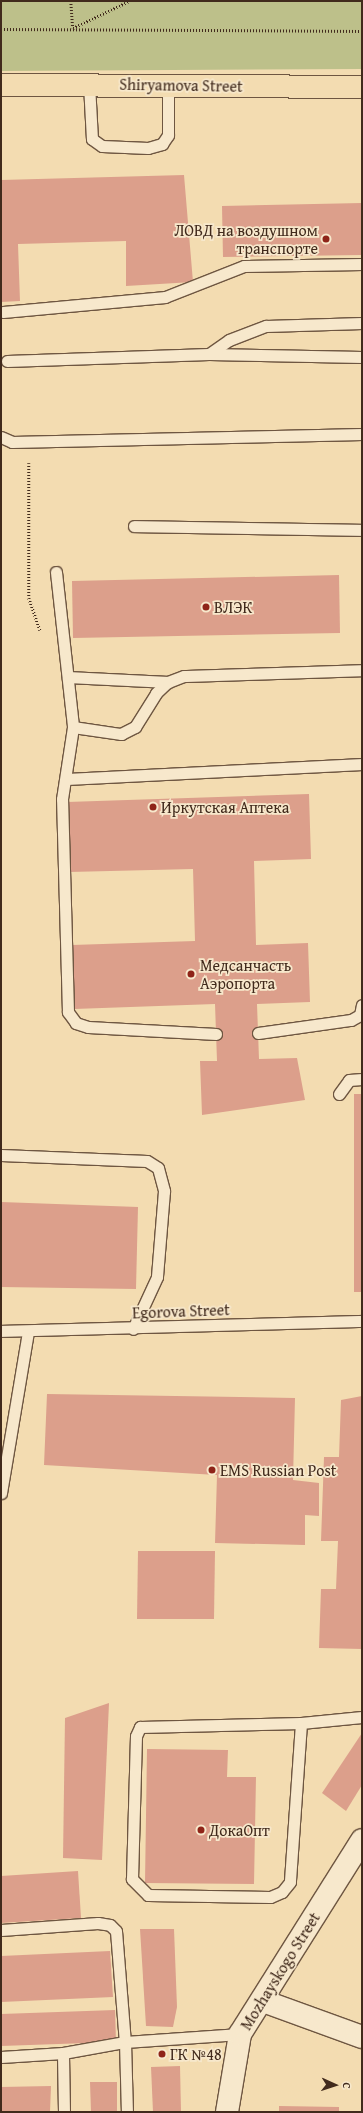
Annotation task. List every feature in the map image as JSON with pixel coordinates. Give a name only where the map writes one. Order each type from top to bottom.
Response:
[{"type":"main road","name":"Shiryamova Street","points":[[1,85],[89,84],[362,87]]},
{"type":"street","name":"Mozhayskogo Street","points":[[227,2112],[240,2034],[263,2001],[362,1840]]},
{"type":"street","points":[[263,2001],[362,2037]]},
{"type":"lane","points":[[89,84],[92,139],[102,146],[148,148],[162,144],[168,135],[168,86]]},
{"type":"lane","points":[[3,312],[165,297],[244,266],[362,264]]},
{"type":"lane","points":[[210,354],[229,340],[266,326],[362,322]]},
{"type":"lane","points":[[7,361],[210,354],[362,357]]},
{"type":"lane","points":[[1,437],[12,442],[362,434]]},
{"type":"lane","points":[[134,526],[362,530]]},
{"type":"lane","points":[[56,572],[73,727],[67,778],[62,799],[68,1012],[76,1023],[88,1027],[216,1034]]},
{"type":"lane","points":[[73,727],[121,734],[135,727],[156,693],[168,682],[184,676],[208,673],[362,670]]},
{"type":"lane","points":[[68,677],[168,682]]},
{"type":"lane","points":[[67,778],[362,764]]},
{"type":"lane","points":[[258,1033],[351,1020],[360,1015],[362,1005]]},
{"type":"lane","points":[[339,1094],[349,1080],[362,1079]]},
{"type":"lane","points":[[1,1154],[147,1161],[158,1168],[164,1191],[157,1277],[133,1329]]},
{"type":"lane","name":"Egorova Street","points":[[1,1331],[133,1329],[362,1320]]},
{"type":"lane","points":[[1,1493],[4,1460],[28,1331]]},
{"type":"lane","points":[[301,1723],[290,1882],[282,1892],[270,1897],[148,1895],[132,1879],[136,1736],[140,1727],[301,1723],[362,1717]]},
{"type":"lane","points":[[1,1930],[98,1924],[110,1925],[116,1931],[125,2042],[127,2112]]},
{"type":"lane","points":[[1,2057],[63,2053],[125,2042],[240,2034]]},
{"type":"lane","points":[[63,2053],[64,2112]]},
{"type":"path","points":[[71,1],[73,28]]},
{"type":"path","points":[[73,28],[130,1]]},
{"type":"path","points":[[1,29],[73,28],[362,31]]},
{"type":"green space","points":[[1,1],[362,1],[362,69],[1,71]]},
{"type":"building","points":[[184,175],[193,282],[126,286],[126,241],[18,244],[20,301],[1,302],[1,180]]},
{"type":"building","points":[[362,203],[362,255],[223,257],[222,206]]},
{"type":"building","name":"ВЛЭК","points":[[339,575],[340,633],[73,638],[72,581]]},
{"type":"building","name":"Медсанчасть Аэропорта","points":[[309,794],[311,859],[254,861],[256,945],[308,943],[310,1002],[257,1004],[259,1059],[297,1058],[305,1100],[202,1115],[200,1061],[217,1061],[215,1004],[74,1009],[72,945],[195,941],[193,869],[69,872],[67,802]]},
{"type":"building","points":[[354,1094],[362,1094],[362,1292],[354,1292]]},
{"type":"building","points":[[1,1202],[138,1207],[136,1289],[1,1287]]},
{"type":"building","name":"EMS Russian Рost","points":[[47,1394],[295,1398],[293,1480],[319,1483],[319,1516],[305,1515],[305,1545],[215,1543],[217,1475],[44,1465]]},
{"type":"building","points":[[362,1396],[362,1649],[319,1648],[321,1589],[336,1589],[338,1541],[321,1541],[324,1457],[339,1457],[341,1400]]},
{"type":"building","points":[[138,1551],[215,1551],[214,1619],[137,1619]]},
{"type":"building","points":[[109,1703],[102,1860],[63,1858],[65,1718]]},
{"type":"building","points":[[362,1733],[362,1785],[346,1811],[322,1793]]},
{"type":"building","name":"ДокаОпт","points":[[147,1749],[228,1750],[227,1777],[256,1777],[254,1884],[145,1883]]},
{"type":"building","points":[[78,1871],[81,1918],[1,1923],[1,1876]]},
{"type":"building","points":[[140,1929],[174,1929],[177,2007],[173,2027],[146,2026]]},
{"type":"building","points":[[110,1951],[113,1997],[1,2002],[1,1956]]},
{"type":"building","points":[[115,2010],[116,2042],[1,2046],[1,2014]]},
{"type":"building","points":[[180,2066],[181,2112],[153,2112],[151,2067]]},
{"type":"building","points":[[90,2082],[117,2082],[117,2112],[91,2112]]},
{"type":"building","points":[[51,2086],[50,2112],[1,2112],[1,2087]]},
{"type":"building","points":[[279,2106],[339,2107],[339,2112],[279,2112]]},
{"type":"place","name":"ЛОВД на воздушном транспорте","points":[[326,239]]},
{"type":"place","name":"ВЛЭК","points":[[206,607]]},
{"type":"place","name":"Иркутская Аптека","points":[[153,807]]},
{"type":"place","name":"Медсанчасть Аэропорта","points":[[191,974]]},
{"type":"place","name":"EMS Russian Рost","points":[[212,1470]]},
{"type":"place","name":"ДокаОпт","points":[[201,1830]]},
{"type":"place","name":"ГК №48","points":[[162,2054]]}]
